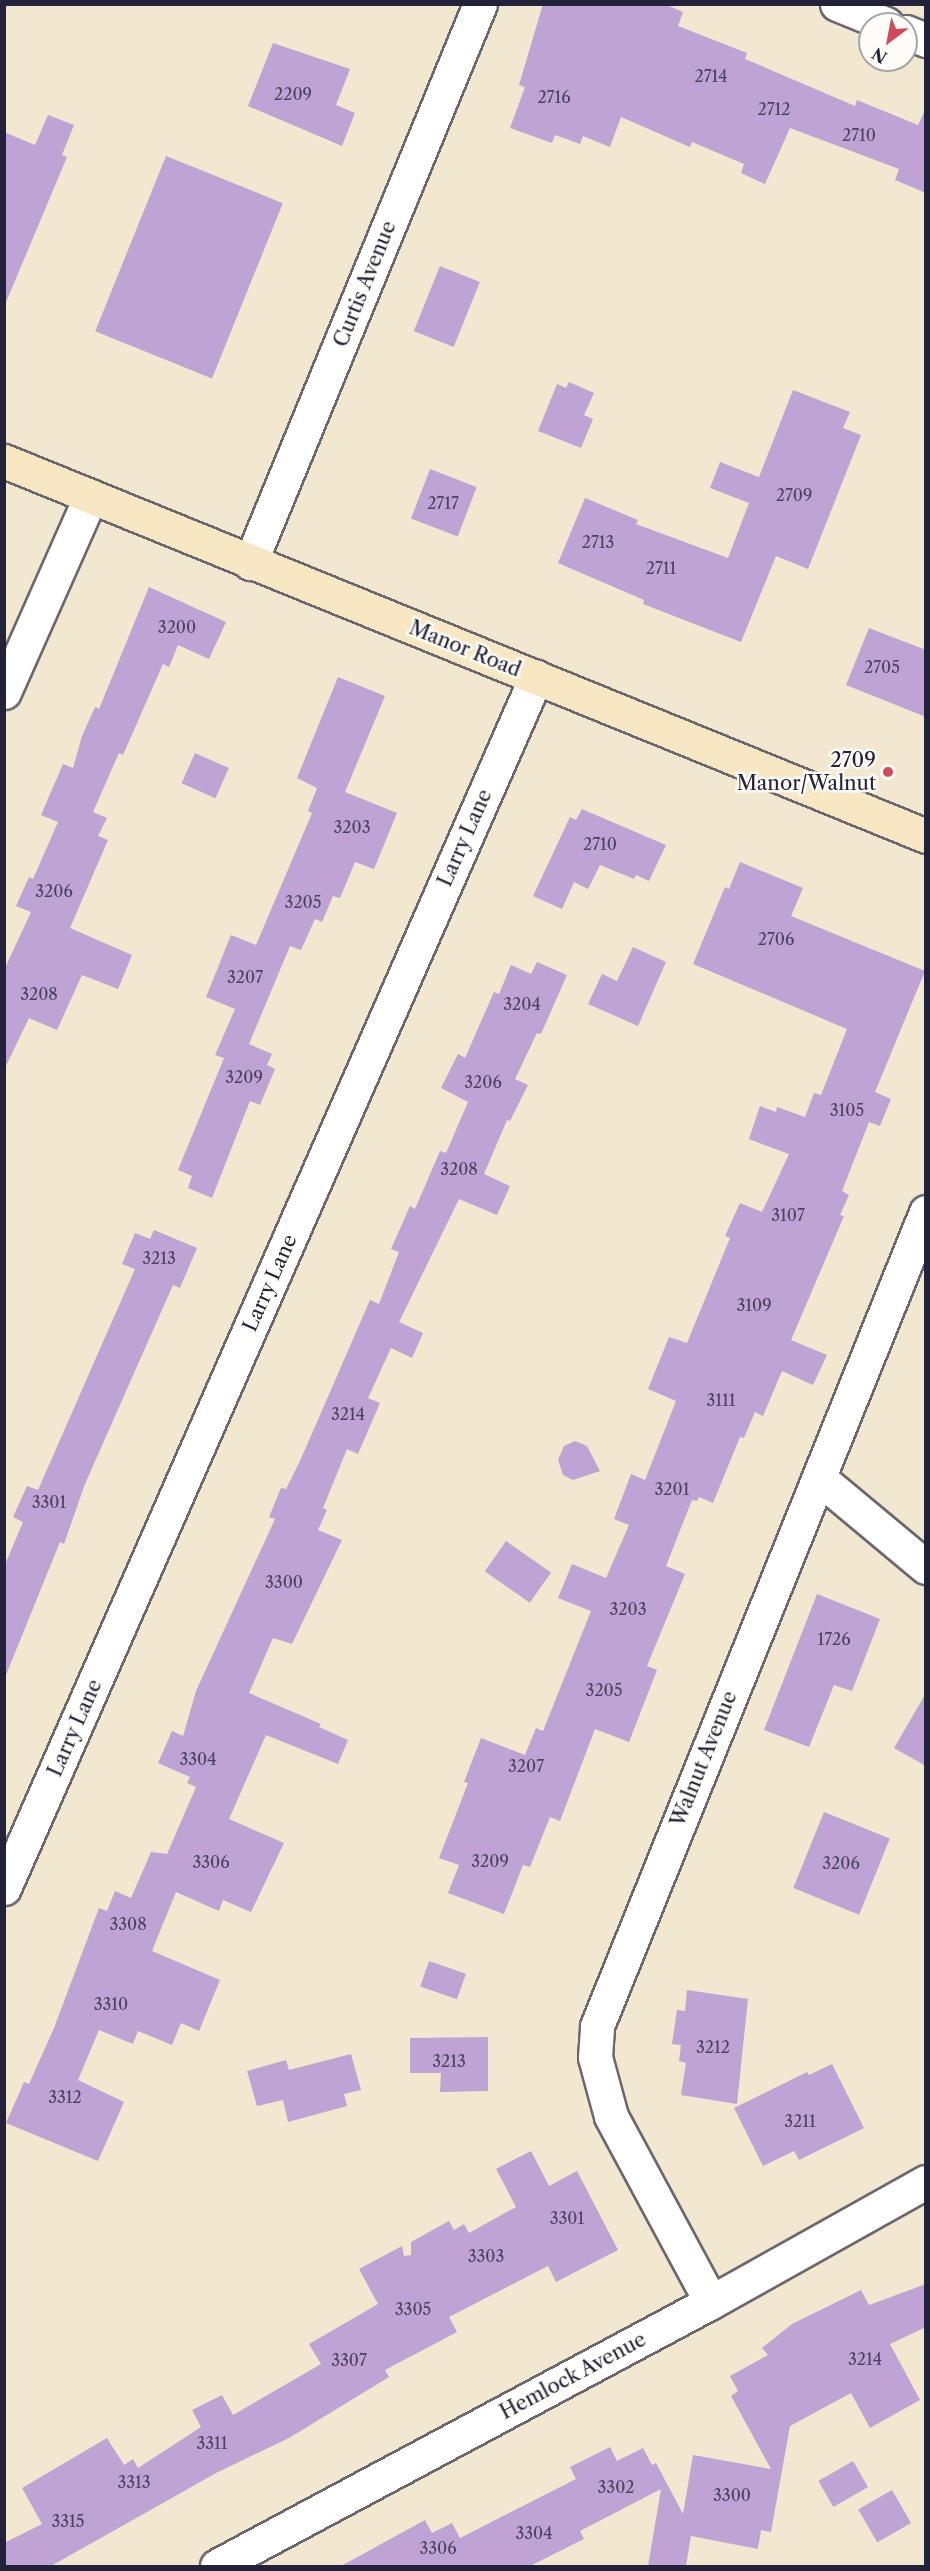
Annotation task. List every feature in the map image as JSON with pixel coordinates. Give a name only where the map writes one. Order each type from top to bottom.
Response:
[{"type":"main road","name":"Manor Road","points":[[4,461],[250,563],[926,836]]},
{"type":"street","name":"Curtis Avenue","points":[[250,563],[480,4]]},
{"type":"street","points":[[837,4],[858,13]]},
{"type":"street","points":[[4,692],[91,496]]},
{"type":"street","name":"Larry Lane","points":[[4,1888],[536,677]]},
{"type":"street","name":"Walnut Avenue","points":[[711,2302],[611,2116],[595,2057],[597,2026],[926,1212]]},
{"type":"street","points":[[819,1478],[926,1567]]},
{"type":"street","name":"Hemlock Avenue","points":[[217,2566],[711,2302],[926,2182]]},
{"type":"building","points":[[543,4],[664,4],[683,12],[678,26],[747,53],[745,59],[855,106],[857,100],[918,125],[926,108],[926,193],[895,180],[899,169],[790,128],[765,184],[741,173],[744,164],[692,142],[690,147],[621,117],[610,147],[583,136],[580,144],[555,135],[552,143],[510,128],[525,87],[519,85]]},
{"type":"building","points":[[273,43],[350,69],[336,105],[355,113],[342,146],[248,106]]},
{"type":"building","points":[[48,115],[74,125],[62,155],[67,157],[4,307],[4,132],[35,145]]},
{"type":"building","points":[[166,156],[283,203],[212,378],[95,331]]},
{"type":"building","points":[[440,266],[480,282],[454,347],[414,331]]},
{"type":"building","points":[[569,382],[594,393],[584,415],[593,419],[581,448],[538,431],[557,384],[566,388]]},
{"type":"building","points":[[793,390],[850,412],[843,428],[861,435],[808,569],[776,556],[741,642],[643,604],[644,600],[558,563],[585,498],[638,520],[636,524],[728,558],[749,503],[710,488],[720,462],[759,477]]},
{"type":"building","points":[[430,469],[477,487],[458,536],[411,518]]},
{"type":"building","points":[[149,587],[226,622],[209,659],[178,645],[169,667],[163,664],[123,755],[119,753],[93,812],[107,818],[98,836],[108,840],[70,928],[132,955],[118,989],[82,975],[57,1030],[29,1018],[4,1070],[4,970],[31,912],[16,906],[29,877],[33,879],[58,822],[41,815],[63,764],[73,768],[82,736],[95,707],[99,709]]},
{"type":"building","points":[[869,628],[926,650],[926,717],[846,685]]},
{"type":"building","points":[[338,677],[385,696],[345,792],[397,813],[374,869],[355,862],[340,898],[333,896],[322,922],[315,919],[301,950],[290,946],[249,1044],[272,1054],[267,1065],[275,1069],[260,1105],[250,1101],[212,1198],[188,1188],[192,1176],[178,1170],[224,1058],[215,1055],[235,1009],[206,997],[231,935],[256,945],[312,813],[308,811],[317,788],[297,778]]},
{"type":"building","points":[[195,753],[229,768],[215,798],[182,783]]},
{"type":"building","points":[[582,809],[666,845],[649,881],[636,875],[634,879],[600,865],[588,889],[574,882],[562,909],[533,896],[570,817],[576,820]]},
{"type":"building","points":[[740,862],[803,888],[791,916],[925,971],[875,1092],[891,1099],[880,1126],[869,1122],[842,1191],[849,1195],[840,1215],[844,1216],[791,1340],[827,1355],[813,1385],[782,1371],[763,1416],[755,1412],[744,1438],[740,1437],[713,1503],[699,1497],[697,1501],[692,1500],[666,1566],[685,1574],[647,1666],[657,1670],[629,1742],[595,1729],[560,1821],[550,1817],[530,1867],[523,1865],[504,1914],[448,1893],[459,1865],[439,1858],[468,1783],[464,1782],[481,1738],[525,1755],[536,1728],[543,1731],[591,1611],[558,1598],[572,1564],[606,1578],[629,1525],[614,1519],[631,1474],[645,1480],[676,1401],[648,1389],[669,1337],[687,1343],[730,1238],[725,1236],[740,1203],[762,1212],[789,1154],[749,1139],[760,1106],[776,1112],[777,1107],[805,1117],[814,1093],[821,1095],[847,1029],[693,964],[725,887],[729,889]]},
{"type":"building","points":[[633,947],[666,962],[638,1026],[588,1004],[602,974],[617,981]]},
{"type":"building","points":[[537,962],[567,975],[541,1034],[537,1033],[515,1079],[528,1085],[510,1121],[507,1120],[484,1174],[510,1186],[497,1215],[459,1199],[399,1322],[423,1333],[412,1358],[391,1348],[368,1398],[380,1403],[358,1454],[347,1449],[323,1508],[327,1510],[318,1530],[342,1540],[292,1644],[273,1638],[249,1693],[321,1724],[319,1727],[348,1740],[338,1764],[266,1735],[229,1819],[284,1843],[251,1912],[223,1900],[219,1911],[176,1892],[152,1951],[220,1980],[199,2031],[181,2023],[172,2045],[138,2031],[133,2044],[99,2030],[78,2080],[124,2102],[98,2161],[6,2123],[24,2082],[29,2084],[54,2028],[99,1908],[107,1911],[115,1891],[131,1898],[151,1852],[167,1854],[196,1787],[187,1783],[190,1777],[158,1763],[172,1731],[183,1736],[196,1691],[275,1519],[269,1517],[281,1488],[286,1489],[300,1461],[370,1300],[379,1304],[399,1252],[391,1249],[410,1206],[415,1209],[440,1151],[446,1153],[468,1102],[441,1088],[458,1054],[465,1058],[494,992],[499,994],[511,965],[531,974]]},
{"type":"building","points":[[154,1230],[197,1248],[180,1288],[173,1285],[85,1484],[64,1544],[60,1542],[4,1680],[4,1567],[23,1522],[13,1517],[27,1486],[38,1490],[135,1269],[122,1264],[135,1233],[150,1239]]},
{"type":"building","points":[[575,1441],[587,1446],[600,1471],[573,1480],[563,1475],[558,1460],[564,1446]]},
{"type":"building","points":[[506,1541],[551,1573],[530,1603],[485,1571]]},
{"type":"building","points":[[817,1594],[880,1619],[852,1691],[834,1685],[809,1747],[764,1730]]},
{"type":"building","points":[[926,1693],[926,1766],[894,1748]]},
{"type":"building","points":[[824,1812],[890,1839],[859,1915],[793,1888]]},
{"type":"building","points":[[429,1961],[466,1974],[457,1999],[420,1987]]},
{"type":"building","points":[[687,1990],[748,1999],[737,2104],[681,2095],[686,2063],[679,2061],[681,2045],[672,2044],[677,2010],[685,2011]]},
{"type":"building","points":[[488,2037],[488,2091],[440,2092],[441,2073],[410,2073],[410,2038]]},
{"type":"building","points":[[351,2054],[361,2090],[344,2094],[347,2106],[288,2122],[283,2100],[257,2106],[247,2071],[286,2060],[289,2070]]},
{"type":"building","points":[[832,2064],[864,2128],[799,2160],[794,2151],[763,2166],[734,2108],[807,2072],[809,2075]]},
{"type":"building","points":[[531,2151],[549,2186],[577,2171],[618,2250],[556,2282],[548,2266],[449,2317],[457,2332],[385,2370],[389,2377],[289,2438],[218,2472],[51,2566],[4,2566],[4,2543],[42,2524],[22,2488],[107,2438],[124,2465],[133,2459],[138,2468],[201,2427],[192,2410],[222,2395],[233,2415],[321,2364],[309,2344],[378,2304],[359,2269],[402,2246],[404,2256],[411,2255],[411,2242],[449,2221],[454,2230],[464,2224],[469,2233],[516,2207],[496,2169]]},
{"type":"building","points":[[926,2284],[926,2327],[890,2344],[920,2400],[870,2428],[851,2393],[790,2426],[771,2532],[761,2530],[758,2549],[691,2536],[686,2566],[648,2566],[661,2489],[580,2531],[584,2539],[530,2566],[341,2566],[425,2520],[432,2533],[452,2523],[460,2538],[576,2479],[570,2467],[610,2447],[617,2461],[643,2448],[652,2465],[656,2463],[683,2514],[693,2455],[771,2469],[731,2396],[738,2391],[730,2376],[768,2355],[762,2348],[792,2324],[861,2290],[869,2305]]},
{"type":"building","points":[[853,2461],[868,2487],[833,2507],[818,2481]]},
{"type":"building","points":[[892,2490],[911,2523],[877,2542],[858,2510]]},
{"type":"place","name":"2709 Manor/Walnut","points":[[888,772]]}]
